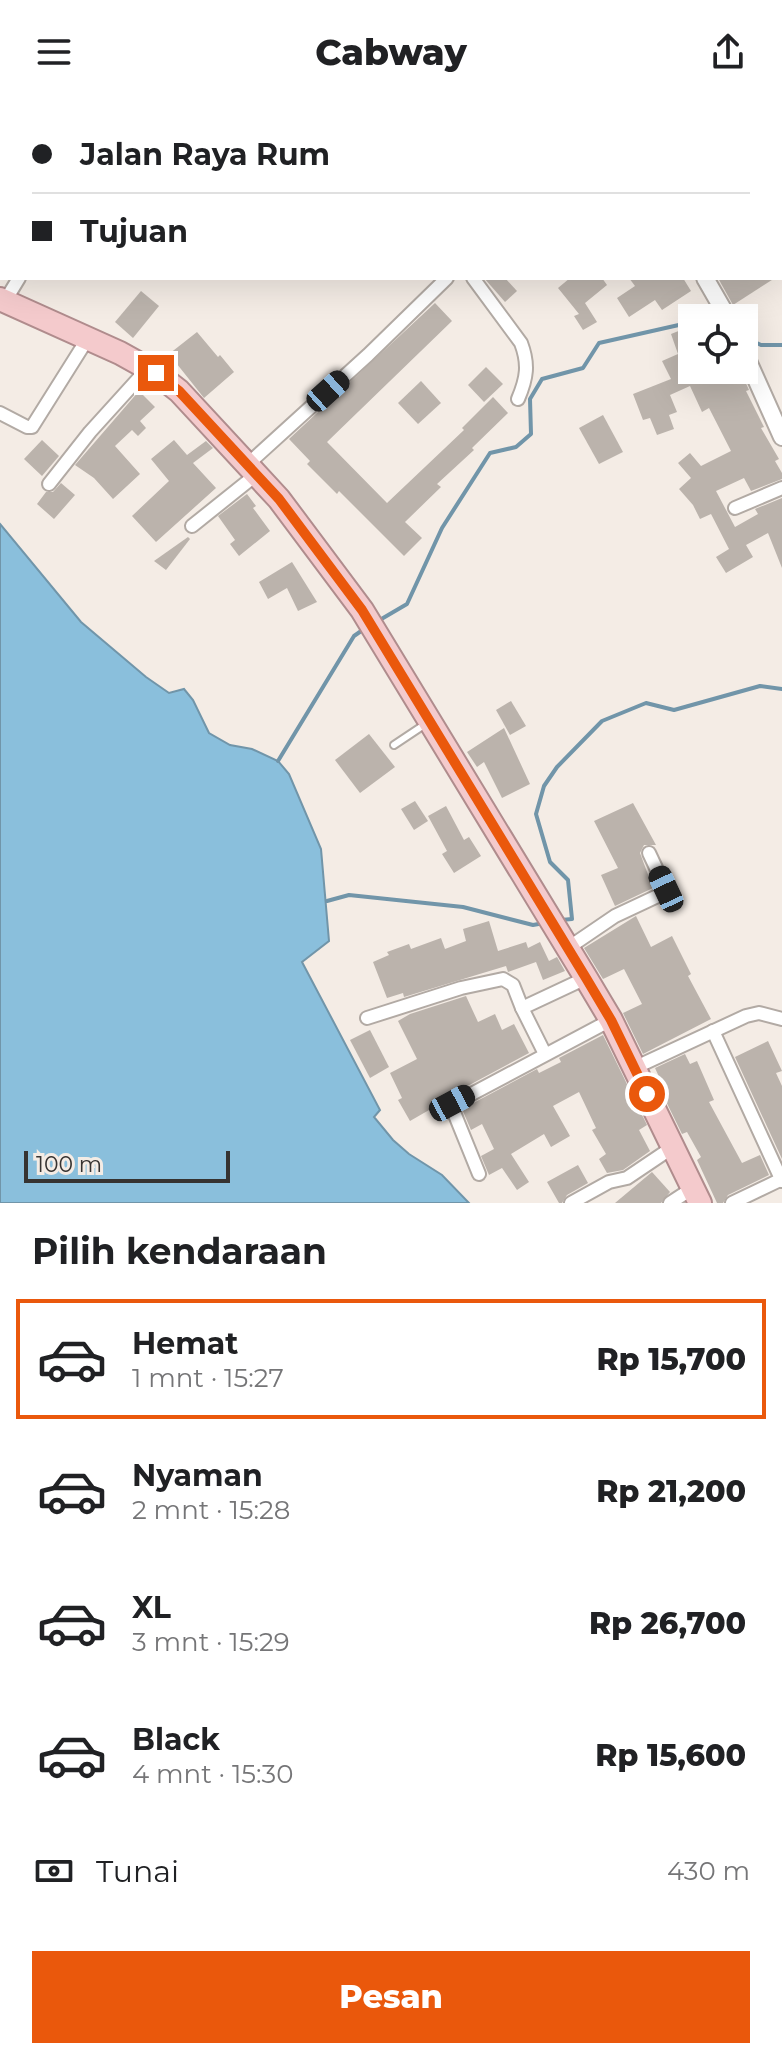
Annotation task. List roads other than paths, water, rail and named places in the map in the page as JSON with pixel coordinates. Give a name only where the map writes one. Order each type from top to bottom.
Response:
[{"type":"highway","points":[[3,300],[148,368],[179,391],[253,469],[307,533],[376,632],[611,1020],[696,1195]]},
{"type":"street","points":[[3,300],[18,280]]},
{"type":"street","points":[[192,526],[445,280]]},
{"type":"street","points":[[474,280],[525,352],[527,375],[518,399]]},
{"type":"street","points":[[706,280],[720,304]]},
{"type":"street","points":[[0,413],[32,427],[88,338]]},
{"type":"street","points":[[49,484],[90,432],[148,368]]},
{"type":"street","points":[[758,377],[777,412],[782,437]]},
{"type":"street","points":[[735,508],[782,488]]},
{"type":"street","points":[[565,943],[664,893],[666,889],[649,853]]},
{"type":"street","points":[[522,1008],[586,978]]},
{"type":"street","points":[[367,1018],[461,988],[503,979],[513,985],[545,1054]]},
{"type":"street","points":[[634,1068],[752,1014],[782,1019]]},
{"type":"street","points":[[479,1174],[451,1105],[611,1020]]},
{"type":"street","points":[[713,1031],[782,1179],[732,1203]]},
{"type":"street","points":[[571,1203],[609,1182],[627,1178],[673,1147]]},
{"type":"street","points":[[670,1203],[696,1195]]},
{"type":"lane","points":[[394,745],[430,721]]},
{"type":"water","points":[[0,524],[81,622],[169,693],[184,689],[209,733],[230,745],[252,749],[278,761],[289,774],[321,849],[329,941],[302,962],[380,1110],[374,1117],[393,1140],[442,1175],[469,1203],[0,1203]]},
{"type":"waterway","points":[[378,621],[407,604],[442,528],[490,453],[516,447],[531,434],[530,399],[542,379],[583,368],[599,343],[678,325]]},
{"type":"waterway","points":[[758,344],[782,345]]},
{"type":"waterway","points":[[278,761],[354,636],[364,629]]},
{"type":"waterway","points":[[561,920],[572,919],[568,880],[550,862],[536,814],[544,786],[557,767],[602,721],[646,703],[674,710],[760,686],[782,689]]},
{"type":"waterway","points":[[327,901],[349,895],[463,907],[533,925],[544,923]]}]
